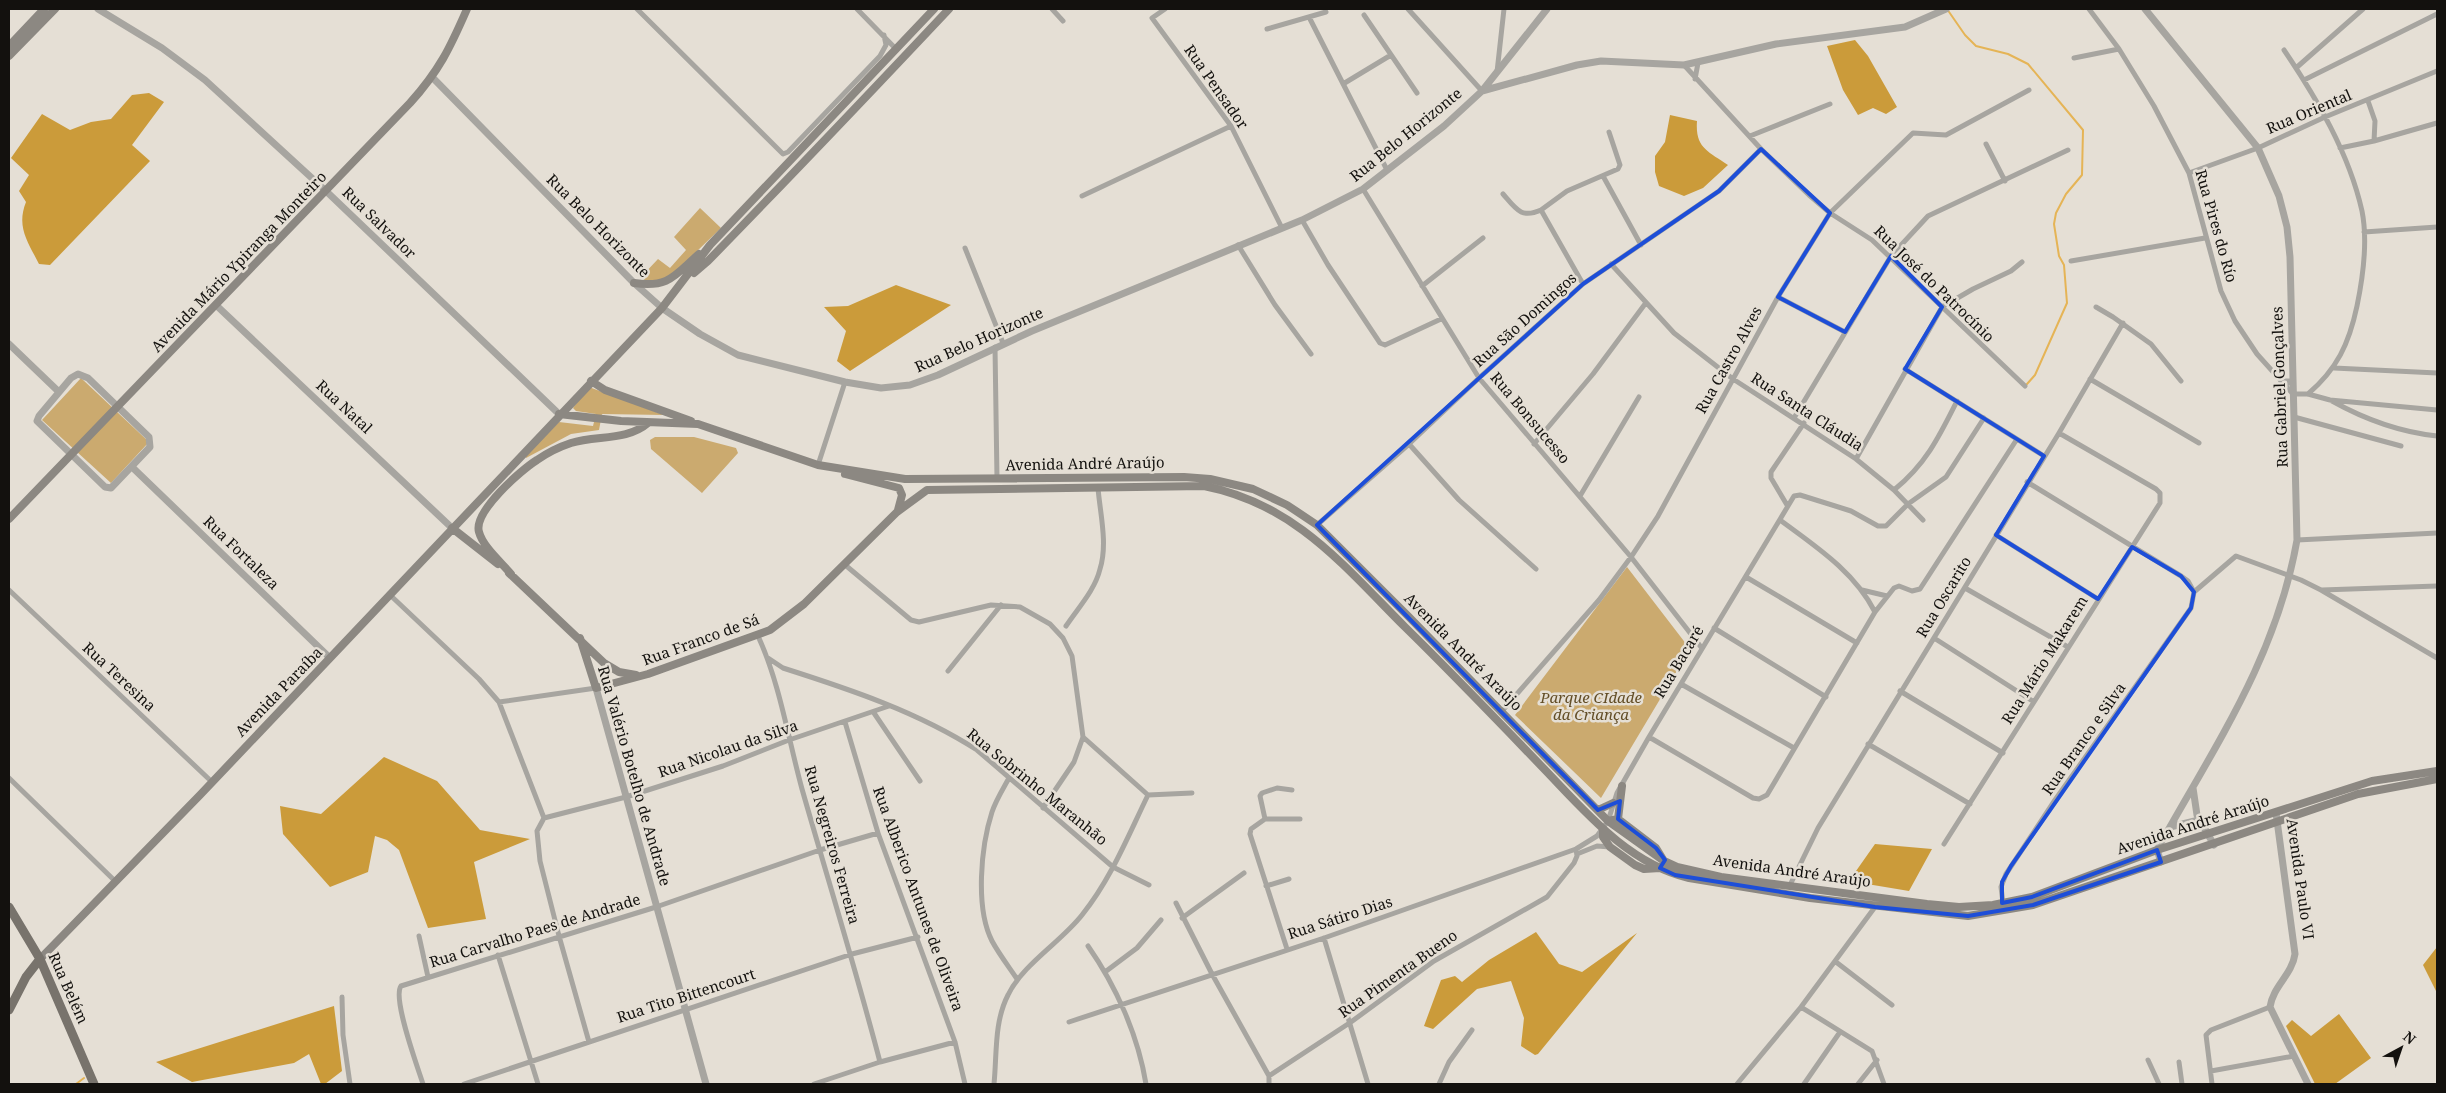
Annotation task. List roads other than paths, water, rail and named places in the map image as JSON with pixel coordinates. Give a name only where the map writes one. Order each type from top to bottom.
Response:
[{"type":"main road","points":[[9,46],[44,9]]},
{"type":"main road","points":[[9,56],[54,9]]},
{"type":"main road","name":"Avenida Mário Ypiranga Monteiro","points":[[9,519],[70,454],[217,306],[433,78],[448,53],[467,9]]},
{"type":"main road","points":[[634,283],[652,285],[666,282],[710,245],[934,9]]},
{"type":"main road","points":[[684,280],[708,261],[949,9]]},
{"type":"main road","points":[[867,79],[868,68]]},
{"type":"main road","points":[[838,99],[850,97]]},
{"type":"main road","points":[[684,280],[710,245]]},
{"type":"main road","name":"Avenida Paraíba","points":[[9,1010],[20,988],[40,959],[212,782],[559,414],[662,308],[684,280]]},
{"type":"main road","points":[[592,381],[605,390],[698,424]]},
{"type":"main road","name":"Avenida André Araújo","points":[[559,414],[648,423],[698,424],[828,468],[905,479],[1184,477],[1210,479],[1246,487],[1271,497],[1316,525],[1502,711],[1608,821],[1675,874],[1709,882],[1875,907],[1968,916],[1988,914],[2034,905],[2358,794],[2437,779]]},
{"type":"main road","points":[[511,574],[478,531],[479,518],[496,497],[526,467],[548,453],[583,440],[634,432],[648,423]]},
{"type":"main road","points":[[828,468],[899,488],[902,501],[897,512]]},
{"type":"main road","name":"Avenida André Araújo","points":[[936,488],[1204,486],[1248,498],[1288,519],[1308,533],[1341,563],[1602,830],[1662,864],[1721,877],[1958,907],[2004,903],[2032,896],[2157,850],[2210,835],[2372,781],[2437,771]]},
{"type":"main road","name":"Rua Franco de Sá","points":[[596,688],[648,674],[758,636],[791,615],[897,512],[919,494],[936,488]]},
{"type":"main road","name":"Rua Valério Botelho de Andrade","points":[[452,528],[511,574],[580,638],[596,688]]},
{"type":"main road","points":[[580,638],[612,669],[628,675],[648,674]]},
{"type":"main road","points":[[1618,819],[1622,786]]},
{"type":"main road","points":[[1598,810],[1613,803]]},
{"type":"main road","points":[[1602,830],[1603,837],[1610,847],[1641,868],[1662,864],[1656,848],[1618,819],[1608,821]]},
{"type":"main road","name":"Rua Belém","points":[[9,907],[40,959],[94,1084]]},
{"type":"street","name":"Rua Salvador","points":[[98,9],[162,48],[205,80],[326,191],[559,414]]},
{"type":"street","points":[[637,9],[783,154],[787,153],[884,50],[886,45],[884,35]]},
{"type":"street","points":[[857,9],[896,49]]},
{"type":"street","points":[[1052,9],[1063,21]]},
{"type":"street","name":"Rua Pensador","points":[[1165,9],[1152,18],[1231,126],[1282,228]]},
{"type":"street","points":[[1408,9],[1482,91],[1577,65],[1601,61],[1684,65],[1776,44],[1905,27],[1944,10]]},
{"type":"street","points":[[1497,72],[1504,9]]},
{"type":"street","name":"Rua Belo Horizonte","points":[[433,78],[634,283],[662,308],[700,334],[738,355],[845,382],[882,388],[910,385],[938,375],[1002,343],[1302,220],[1363,189],[1444,126],[1482,91],[1547,9]]},
{"type":"street","name":"Rua Pires do Río","points":[[2089,9],[2119,49],[2154,106],[2189,172],[2205,238],[2221,290],[2235,321],[2257,354],[2293,394]]},
{"type":"street","name":"Rua Gabriel Gonçalves","points":[[2145,9],[2258,148],[2280,196],[2288,227],[2290,257],[2297,540],[2291,577],[2281,610],[2250,686],[2157,850]]},
{"type":"street","points":[[2296,68],[2363,9]]},
{"type":"street","points":[[1267,29],[1326,12]]},
{"type":"street","points":[[2304,80],[2437,14]]},
{"type":"street","points":[[1364,15],[1417,93]]},
{"type":"street","points":[[1309,17],[1387,170]]},
{"type":"street","points":[[2074,58],[2119,49]]},
{"type":"street","points":[[2284,50],[2304,80],[2340,148],[2356,190],[2364,232],[2362,274],[2355,315],[2344,348],[2334,368],[2308,394]]},
{"type":"street","points":[[1343,84],[1391,55]]},
{"type":"street","points":[[1695,79],[1698,63]]},
{"type":"street","name":"Rua José do Patrocínio","points":[[1684,65],[1761,149],[1808,195],[1830,213],[1865,235],[1891,256],[2025,386]]},
{"type":"street","name":"Rua Oriental","points":[[2189,172],[2258,148],[2325,117],[2368,101],[2437,71]]},
{"type":"street","name":"Rua Castro Alves","points":[[1502,711],[1599,600],[1631,557],[1658,516],[1778,297],[1830,213],[1913,133],[1946,135],[2029,90]]},
{"type":"street","points":[[2368,101],[2375,121],[2374,141]]},
{"type":"street","points":[[1750,136],[1830,104]]},
{"type":"street","points":[[2340,148],[2374,141],[2437,123]]},
{"type":"street","points":[[1082,196],[1231,126]]},
{"type":"street","points":[[1503,194],[1525,214],[1530,215],[1541,210],[1567,192],[1618,169],[1620,164],[1609,132]]},
{"type":"street","points":[[1986,144],[2005,181]]},
{"type":"street","name":"Rua São Domingos","points":[[1316,525],[1409,444],[1583,284],[1719,191],[1761,149]]},
{"type":"street","points":[[1794,418],[1891,256],[1928,216],[2068,150]]},
{"type":"street","points":[[1603,176],[1642,245]]},
{"type":"street","name":"Rua Bonsucesso","points":[[1363,189],[1441,319],[1479,378],[1631,557],[1701,647]]},
{"type":"street","points":[[1541,210],[1583,284]]},
{"type":"street","points":[[1302,220],[1328,265],[1380,343],[1385,345],[1441,319]]},
{"type":"street","points":[[2364,232],[2437,227]]},
{"type":"street","points":[[1422,286],[1482,238]]},
{"type":"street","points":[[2071,262],[2205,238]]},
{"type":"street","points":[[1238,245],[1275,305],[1311,354]]},
{"type":"street","points":[[965,248],[1002,343]]},
{"type":"street","points":[[1856,459],[1905,369],[1942,307],[1973,289],[2011,271],[2022,262]]},
{"type":"street","name":"Rua Santa Cláudia","points":[[1611,264],[1645,304],[1674,333],[1733,379],[1804,423],[1856,459],[1894,490],[1924,520]]},
{"type":"street","points":[[1778,297],[1845,332]]},
{"type":"street","points":[[1534,444],[1593,374],[1645,304]]},
{"type":"street","name":"Rua Natal","points":[[217,306],[452,528]]},
{"type":"street","points":[[2096,307],[2123,323],[2151,344],[2181,381]]},
{"type":"street","name":"Rua Oscarito","points":[[1790,885],[1818,828],[1965,588],[2027,482],[2059,433],[2123,323]]},
{"type":"street","points":[[9,344],[59,392]]},
{"type":"street","points":[[995,347],[997,479]]},
{"type":"street","points":[[2334,368],[2437,373]]},
{"type":"street","points":[[1905,369],[2044,456]]},
{"type":"street","points":[[75,375],[83,375],[118,407],[145,432],[151,442],[150,447],[113,488],[108,488],[70,454],[37,419],[75,375]]},
{"type":"street","points":[[2090,378],[2199,443]]},
{"type":"street","points":[[818,465],[845,382]]},
{"type":"street","points":[[2282,382],[2292,382]]},
{"type":"street","points":[[2293,394],[2308,394],[2330,400],[2437,410]]},
{"type":"street","points":[[1580,496],[1639,397]]},
{"type":"street","points":[[2330,400],[2352,413],[2395,430],[2437,436]]},
{"type":"street","points":[[1894,490],[1912,476],[1927,458],[1956,401]]},
{"type":"street","points":[[2294,417],[2401,446]]},
{"type":"street","points":[[1804,423],[1771,472],[1771,478],[1787,505],[1794,496],[1800,495],[1851,511],[1882,527],[1886,526],[1908,504],[1946,477],[1984,418]]},
{"type":"street","name":"Rua Mário Makarem","points":[[1944,844],[2160,503],[2160,493],[2156,489],[2059,433]]},
{"type":"street","points":[[1649,737],[1753,798],[1759,799],[1767,795],[1875,612],[1894,588],[1899,586],[1912,591],[1920,589],[2017,440]]},
{"type":"street","points":[[1409,444],[1459,500],[1536,569]]},
{"type":"street","name":"Rua Fortaleza","points":[[132,467],[330,658]]},
{"type":"street","points":[[2027,482],[2181,576],[2188,581],[2194,592],[2236,556],[2301,580],[2321,590],[2437,658]]},
{"type":"street","points":[[1066,626],[1090,590],[1100,570],[1103,548],[1098,488]]},
{"type":"street","name":"Rua Bacaré","points":[[1608,821],[1613,803],[1649,737],[1701,647],[1780,520],[1787,505]]},
{"type":"street","points":[[1780,520],[1840,566],[1862,590],[1875,612]]},
{"type":"street","points":[[2297,540],[2437,532]]},
{"type":"street","points":[[1996,535],[2098,599]]},
{"type":"street","points":[[844,564],[911,620],[919,622],[991,605],[1020,607],[1050,624],[1063,638],[1072,656],[1083,737],[1074,762],[1044,808]]},
{"type":"street","points":[[1746,577],[1857,643]]},
{"type":"street","points":[[2321,590],[2437,586]]},
{"type":"street","points":[[1965,588],[2068,647]]},
{"type":"street","name":"Rua Teresina","points":[[9,590],[212,782]]},
{"type":"street","points":[[1862,590],[1887,596]]},
{"type":"street","name":"Rua Branco e Silva","points":[[2004,903],[2001,887],[2006,874],[2055,800],[2191,608],[2194,592]]},
{"type":"street","points":[[389,594],[479,679],[499,702],[544,818],[537,831],[537,840],[559,936],[589,1042]]},
{"type":"street","points":[[948,671],[1001,605]]},
{"type":"street","points":[[1714,628],[1826,697]]},
{"type":"street","name":"Rua Negreiros Ferreira","points":[[758,636],[768,658],[820,850],[852,954],[880,1062]]},
{"type":"street","points":[[1934,638],[2034,702]]},
{"type":"street","name":"Rua Sobrinho Maranhão","points":[[768,658],[783,668],[889,706],[959,738],[1113,867],[1149,885]]},
{"type":"street","points":[[1681,684],[1794,748]]},
{"type":"street","name":"Rua Franco de Sá","points":[[499,702],[596,688]]},
{"type":"street","name":"Rua Valério Botelho de Andrade","points":[[596,688],[706,1084]]},
{"type":"street","points":[[1900,692],[2003,753]]},
{"type":"street","name":"Rua Nicolau da Silva","points":[[544,818],[626,797],[723,766],[789,740],[874,713],[889,706]]},
{"type":"street","points":[[874,713],[920,781]]},
{"type":"street","name":"Rua Alberico Antunes de Oliveira","points":[[846,722],[878,833],[918,937],[955,1042],[966,1084]]},
{"type":"street","points":[[1083,737],[1148,795],[1192,793]]},
{"type":"street","points":[[1868,744],[1970,804]]},
{"type":"street","points":[[9,778],[115,881]]},
{"type":"street","points":[[1009,778],[992,810],[986,833],[982,900],[991,940],[1017,979]]},
{"type":"street","points":[[1265,819],[1260,796],[1262,792],[1277,788],[1292,790]]},
{"type":"street","points":[[2193,788],[2194,804],[2199,820],[2214,844]]},
{"type":"street","points":[[994,1084],[1000,1013],[1008,995],[1017,979],[1061,939],[1104,885],[1148,795]]},
{"type":"street","name":"Avenida Paulo VI","points":[[2270,1007],[2272,997],[2289,974],[2295,954],[2276,813]]},
{"type":"street","points":[[1287,949],[1250,834],[1251,829],[1265,819],[1300,819]]},
{"type":"street","points":[[2170,827],[2199,820]]},
{"type":"street","name":"Rua Sátiro Dias","points":[[1577,852],[1592,841],[1608,821]]},
{"type":"street","name":"Rua Carvalho Paes de Andrade","points":[[423,1084],[403,1018],[398,991],[400,987],[498,954],[656,907],[820,850],[878,833]]},
{"type":"street","name":"Rua Sátiro Dias","points":[[1069,1022],[1577,852],[1597,846],[1610,847]]},
{"type":"street","points":[[2157,850],[2161,862]]},
{"type":"street","name":"Rua Pimenta Bueno","points":[[1270,1076],[1351,1022],[1434,961],[1547,897],[1566,875],[1577,852]]},
{"type":"street","points":[[1182,918],[1244,873]]},
{"type":"street","points":[[1266,886],[1289,879]]},
{"type":"street","points":[[1176,903],[1212,974],[1270,1076],[1269,1084]]},
{"type":"street","points":[[1737,1084],[1801,1007],[1875,907]]},
{"type":"street","points":[[1105,972],[1137,948],[1161,920]]},
{"type":"street","points":[[419,936],[428,977]]},
{"type":"street","name":"Rua Tito Bittencourt","points":[[464,1084],[474,1083],[531,1061],[852,954],[918,937]]},
{"type":"street","points":[[1324,938],[1351,1022],[1368,1084]]},
{"type":"street","points":[[1088,946],[1105,972],[1122,1005],[1144,1071],[1146,1084]]},
{"type":"street","points":[[498,954],[538,1084]]},
{"type":"street","points":[[1836,962],[1892,1005]]},
{"type":"street","points":[[342,997],[343,1035],[350,1084]]},
{"type":"street","points":[[1801,1007],[1872,1051],[1877,1060],[1884,1084]]},
{"type":"street","points":[[2212,1084],[2206,1035],[2211,1030],[2270,1007],[2308,1084]]},
{"type":"street","points":[[1439,1084],[1449,1062],[1472,1030]]},
{"type":"street","points":[[1804,1084],[1840,1032]]},
{"type":"street","points":[[814,1084],[880,1062],[955,1042]]},
{"type":"street","points":[[2211,1071],[2294,1056]]},
{"type":"street","points":[[1858,1084],[1877,1060]]},
{"type":"street","points":[[2148,1060],[2159,1084]]},
{"type":"street","points":[[2179,1062],[2182,1084]]},
{"type":"waterway","points":[[1947,9],[1965,35],[1976,46],[2008,54],[2028,64],[2083,130],[2082,175],[2066,194],[2056,213],[2054,224],[2059,256],[2064,265],[2067,303],[2035,375],[2027,384]]},
{"type":"waterway","points":[[76,1084],[84,1078]]},
{"type":"park label","name":"Parque CIdade da Criança","points":[[1591,706]]}]
